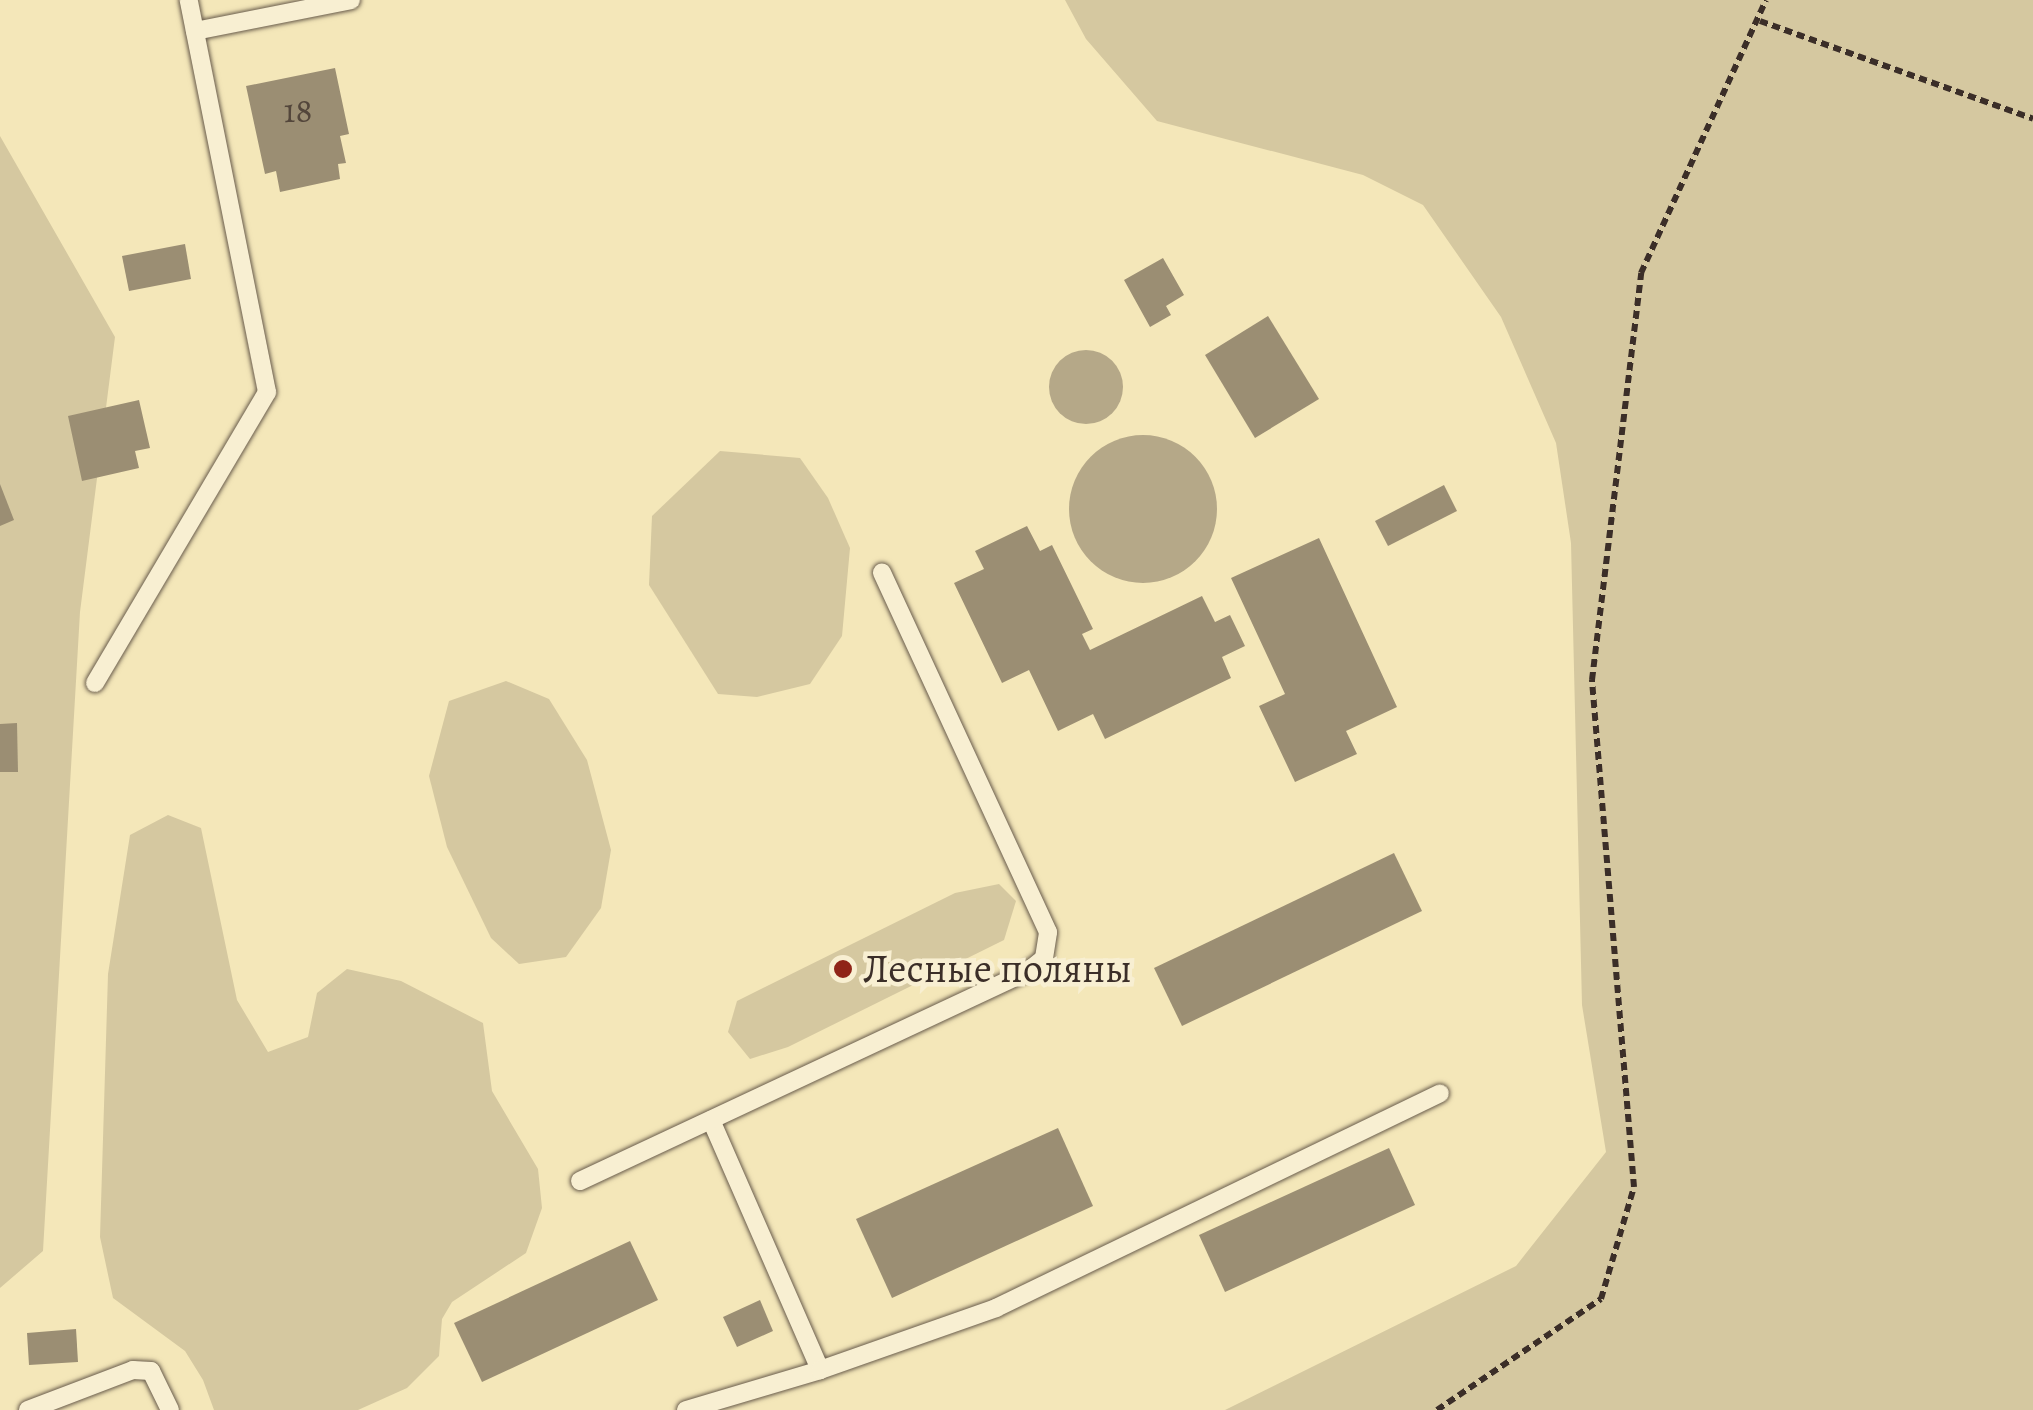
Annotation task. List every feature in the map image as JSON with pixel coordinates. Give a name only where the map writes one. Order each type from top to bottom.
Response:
[{"type":"lane","points":[[95,683],[267,392],[188,0]]},
{"type":"lane","points":[[195,31],[351,0]]},
{"type":"lane","points":[[580,1181],[1027,972],[1044,958],[1048,932],[882,572]]},
{"type":"lane","points":[[686,1410],[820,1370],[996,1308],[1440,1092]]},
{"type":"lane","points":[[712,1120],[820,1370]]},
{"type":"lane","points":[[28,1410],[133,1370],[152,1371],[170,1410]]},
{"type":"path","points":[[1437,1410],[1601,1299],[1634,1187],[1592,680],[1641,273],[1760,21],[1766,0]]},
{"type":"path","points":[[1760,21],[2033,119]]},
{"type":"shaded area","points":[[1065,0],[2033,0],[2033,1410],[1225,1410],[1516,1266],[1606,1152],[1582,1005],[1571,543],[1556,443],[1501,317],[1423,205],[1363,175],[1157,121],[1086,39]]},
{"type":"shaded area","points":[[0,136],[115,337],[80,612],[43,1251],[0,1288]]},
{"type":"shaded area","points":[[1086,350],[1112,361],[1123,387],[1112,413],[1086,424],[1060,413],[1049,387],[1060,361]]},
{"type":"shaded area","points":[[1143,435],[1171,440],[1195,457],[1212,481],[1217,509],[1212,537],[1195,561],[1171,578],[1143,583],[1115,578],[1091,561],[1074,537],[1069,509],[1074,481],[1091,457],[1115,440]]},
{"type":"shaded area","points":[[720,451],[800,458],[828,498],[850,548],[842,636],[810,684],[757,697],[718,694],[649,585],[652,516]]},
{"type":"shaded area","points":[[506,681],[549,699],[587,760],[611,850],[601,908],[566,957],[519,964],[491,938],[447,847],[429,776],[449,701]]},
{"type":"shaded area","points":[[168,815],[201,828],[237,1000],[268,1052],[308,1037],[317,993],[347,969],[401,981],[483,1023],[492,1091],[538,1169],[542,1208],[526,1253],[452,1302],[442,1319],[439,1356],[407,1388],[358,1410],[214,1410],[203,1380],[185,1351],[113,1298],[100,1237],[108,974],[130,835]]},
{"type":"shaded area","points":[[999,884],[1016,901],[1004,940],[788,1047],[750,1059],[728,1032],[737,1001],[955,893]]},
{"type":"building","points":[[335,68],[349,134],[340,136],[346,163],[338,164],[340,179],[280,192],[276,171],[265,174],[246,86]]},
{"type":"building","points":[[185,244],[191,279],[129,291],[122,256]]},
{"type":"building","points":[[1163,258],[1184,295],[1166,306],[1171,315],[1150,327],[1124,280]]},
{"type":"building","points":[[1268,316],[1319,399],[1255,438],[1205,355]]},
{"type":"building","points":[[139,400],[150,448],[135,451],[139,468],[82,481],[68,416]]},
{"type":"building","points":[[0,484],[14,520],[0,526]]},
{"type":"building","points":[[1444,485],[1457,511],[1388,546],[1375,521]]},
{"type":"building","points":[[1027,526],[1040,551],[1052,545],[1093,629],[1082,634],[1090,650],[1202,596],[1215,622],[1230,615],[1245,646],[1222,657],[1231,678],[1105,739],[1093,714],[1058,731],[1029,670],[1002,683],[954,583],[984,569],[975,551]]},
{"type":"building","points":[[1319,538],[1397,707],[1346,731],[1357,754],[1295,782],[1259,706],[1285,694],[1231,578]]},
{"type":"building","points":[[17,723],[18,772],[0,772],[0,724]]},
{"type":"building","points":[[1394,853],[1422,911],[1182,1026],[1154,968]]},
{"type":"building","points":[[1058,1128],[1093,1206],[892,1298],[856,1219]]},
{"type":"building","points":[[1389,1148],[1415,1205],[1225,1292],[1199,1235]]},
{"type":"building","points":[[630,1241],[658,1300],[482,1382],[454,1323]]},
{"type":"building","points":[[760,1300],[773,1331],[737,1347],[723,1317]]},
{"type":"building","points":[[76,1329],[78,1362],[29,1365],[27,1333]]},
{"type":"place","name":"Лесные поляны","points":[[843,969]]}]
